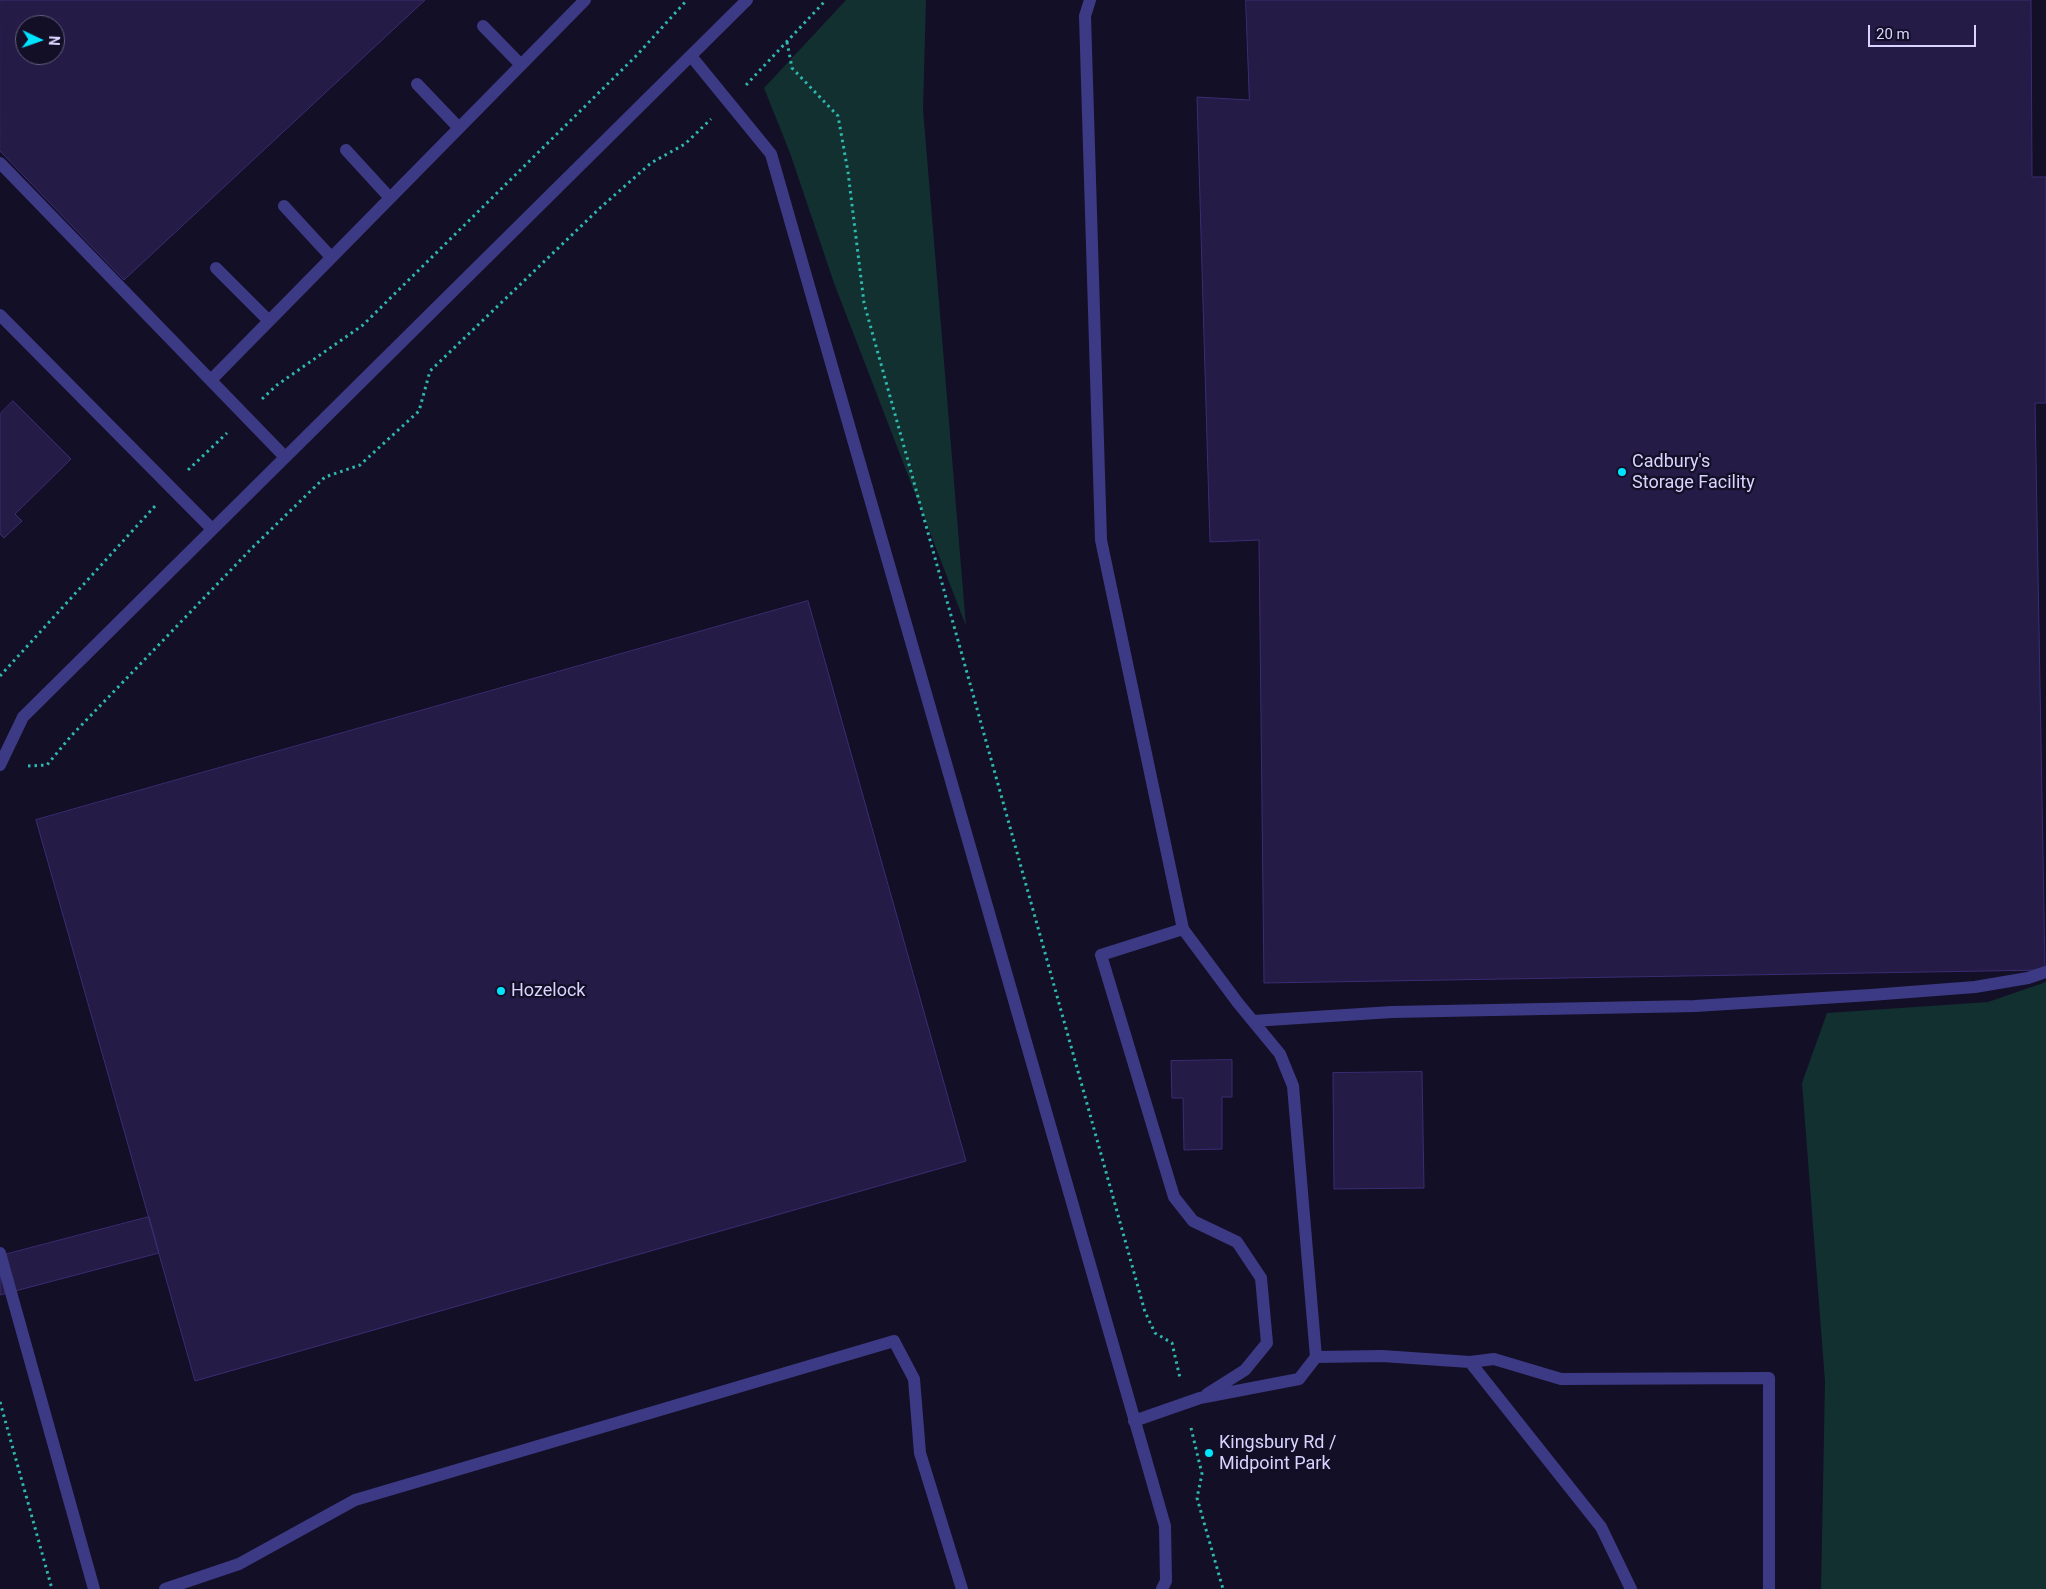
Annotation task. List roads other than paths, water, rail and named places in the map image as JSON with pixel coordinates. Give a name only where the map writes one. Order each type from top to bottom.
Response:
[{"type":"lane","points":[[211,380],[585,0]]},
{"type":"lane","points":[[0,765],[22,717],[747,0]]},
{"type":"lane","points":[[1090,0],[1085,16],[1101,540],[1183,928],[1280,1054],[1293,1086],[1316,1357],[1299,1380],[1200,1398],[1134,1421]]},
{"type":"lane","points":[[483,26],[521,65]]},
{"type":"lane","points":[[691,56],[771,154],[1165,1526],[1166,1581],[1162,1589]]},
{"type":"lane","points":[[417,84],[459,128]]},
{"type":"lane","points":[[346,150],[390,198]]},
{"type":"lane","points":[[0,163],[286,457]]},
{"type":"lane","points":[[284,206],[332,257]]},
{"type":"lane","points":[[216,268],[268,321]]},
{"type":"lane","points":[[0,315],[212,529]]},
{"type":"lane","points":[[1183,928],[1101,955],[1174,1197],[1193,1221],[1237,1242],[1261,1278],[1267,1342],[1245,1370],[1200,1398]]},
{"type":"lane","points":[[1253,1021],[1392,1012],[1705,1006],[1975,987],[2028,978],[2046,972]]},
{"type":"lane","points":[[0,1253],[94,1589]]},
{"type":"lane","points":[[164,1589],[239,1564],[355,1500],[894,1341],[914,1379],[920,1453],[962,1589]]},
{"type":"lane","points":[[1316,1357],[1382,1356],[1470,1362],[1494,1359],[1561,1379],[1769,1378],[1769,1589]]},
{"type":"lane","points":[[1470,1362],[1601,1527],[1631,1589]]},
{"type":"place","name":"Cadbury's Storage Facility","points":[[1622,472]]},
{"type":"place","name":"Hozelock","points":[[501,991]]},
{"type":"place","name":"Kingsbury Rd / Midpoint Park","points":[[1209,1453]]}]
